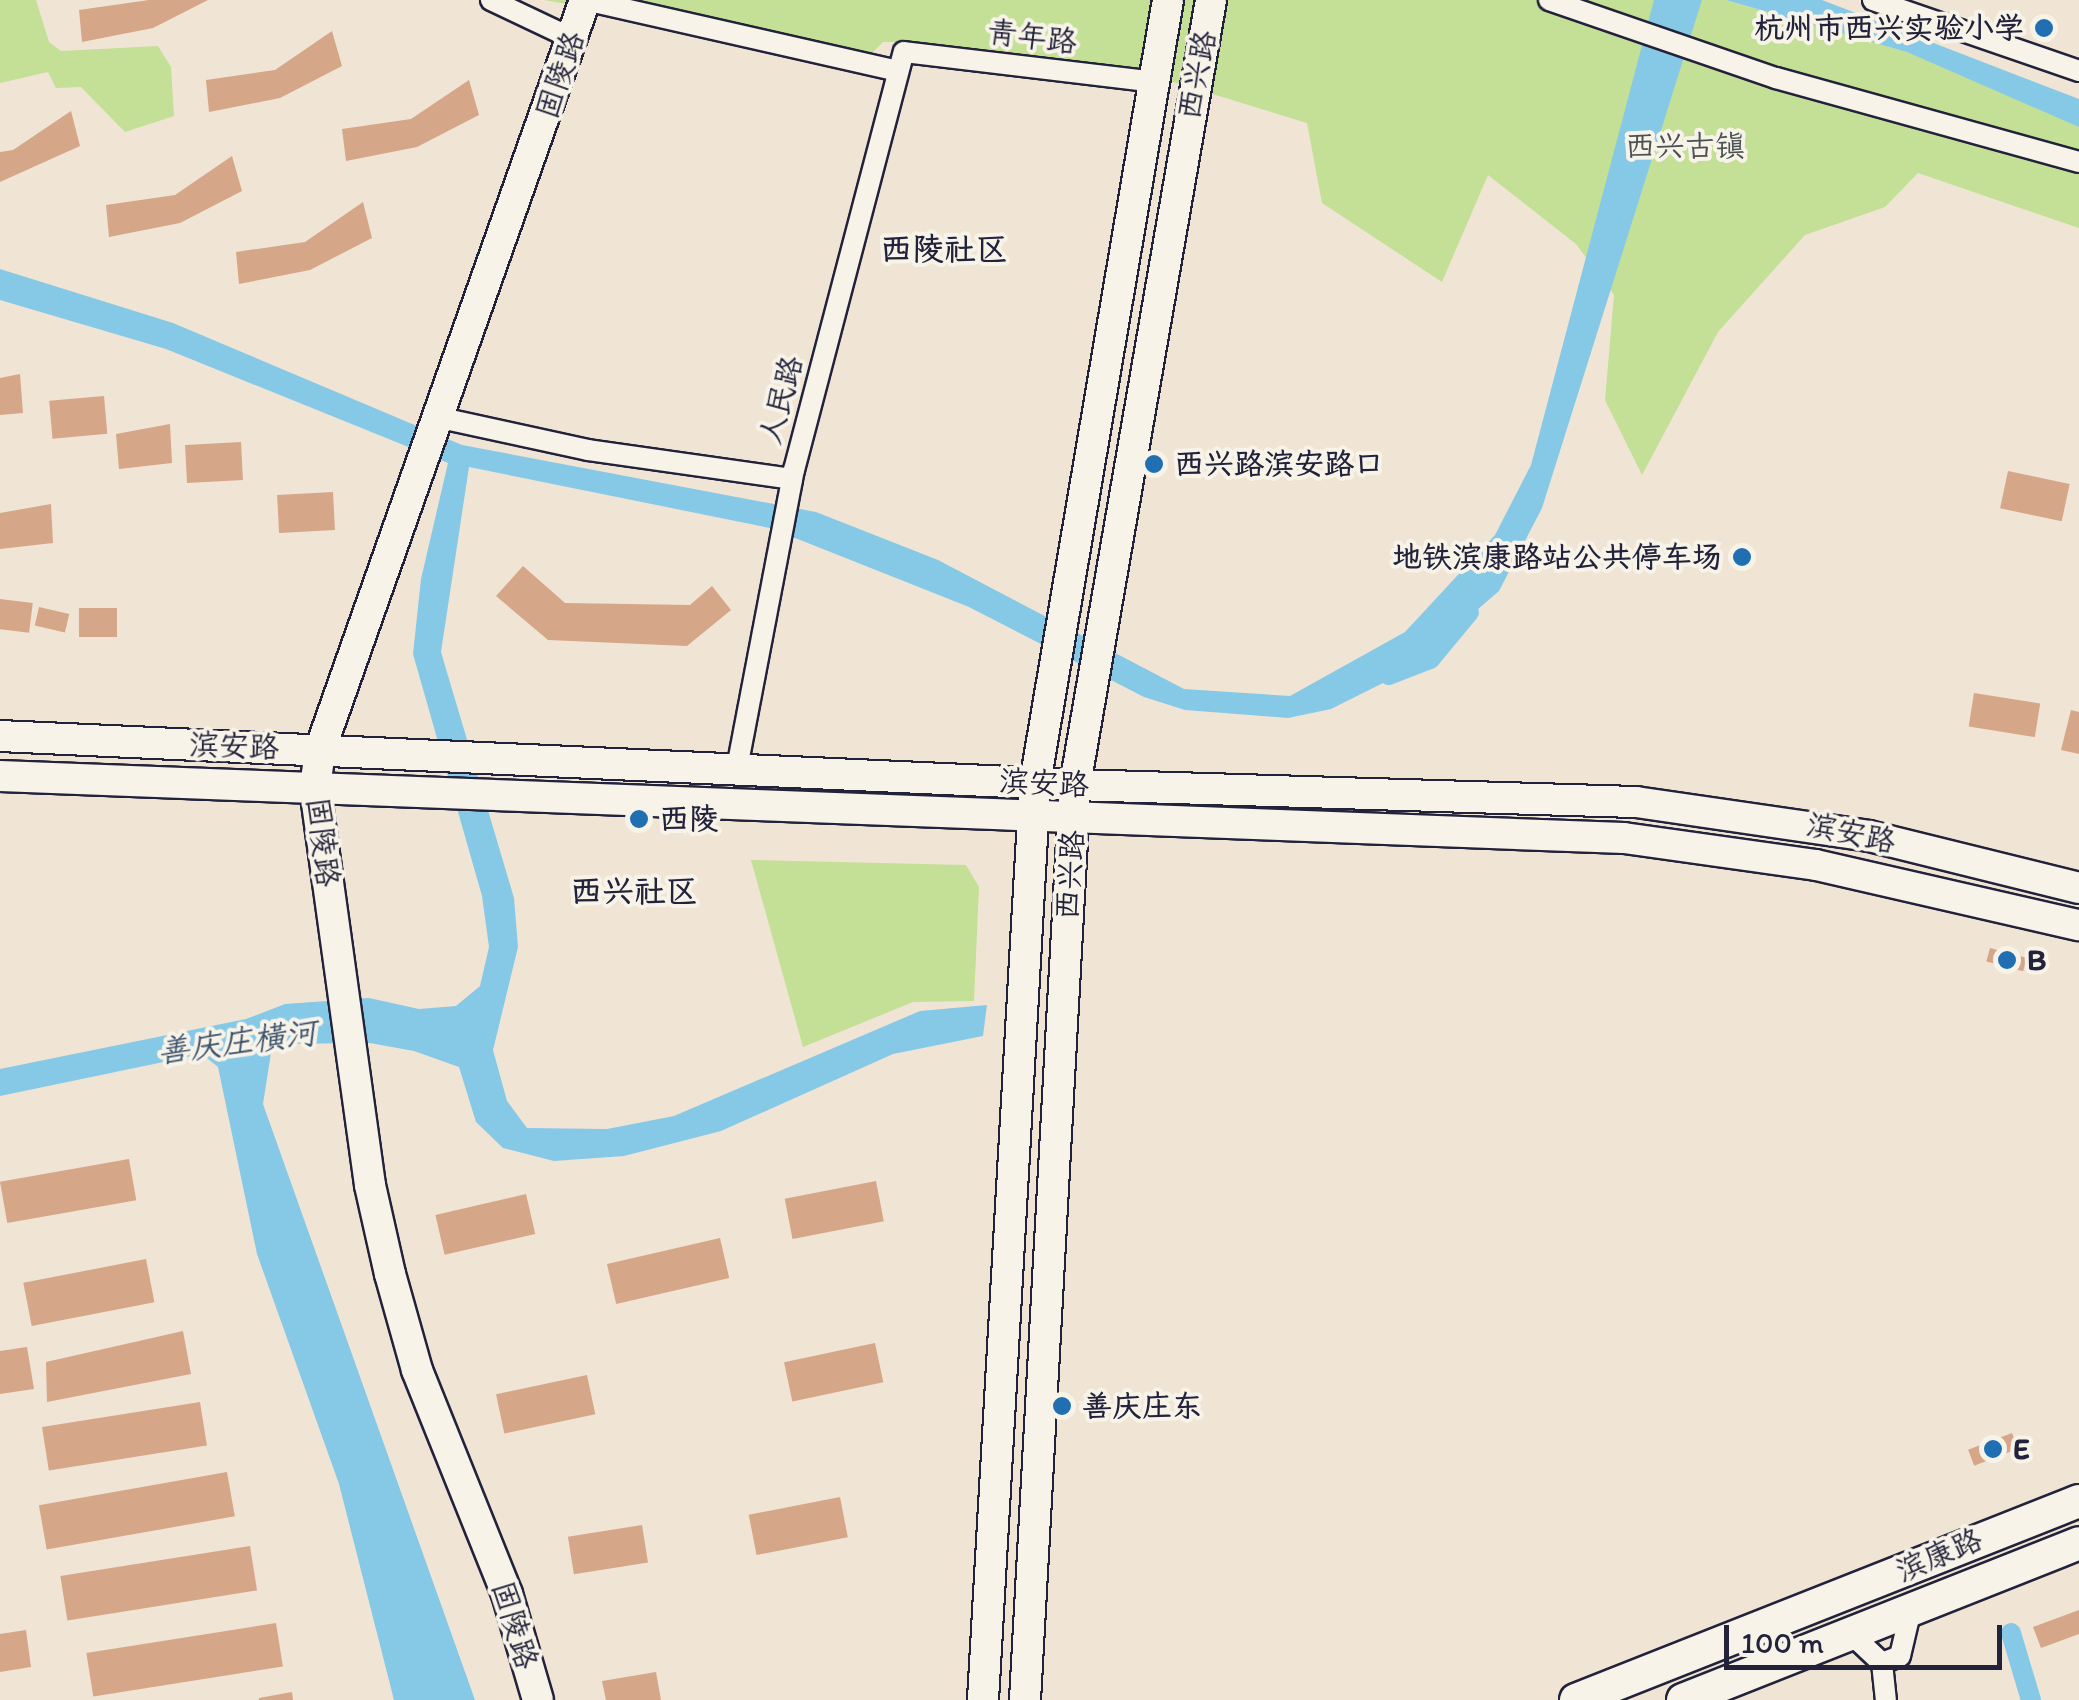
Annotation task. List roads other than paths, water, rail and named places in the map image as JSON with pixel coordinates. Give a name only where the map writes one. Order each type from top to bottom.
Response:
[{"type":"main road","name":"固陵路","points":[[538,1700],[508,1594],[418,1370],[390,1274],[350,1049],[315,787],[320,750],[442,418],[585,0]]},
{"type":"main road","name":"西兴路","points":[[984,1700],[1035,783],[1168,0]]},
{"type":"main road","name":"西兴路","points":[[1026,1700],[1042,1314],[1075,785],[1211,0]]},
{"type":"main road","name":"滨安路","points":[[0,736],[1075,785],[1636,802],[1869,836],[2079,888]]},
{"type":"main road","name":"滨安路","points":[[0,776],[1624,838],[1816,865],[2079,925]]},
{"type":"main road","name":"滨康路","points":[[1576,1700],[2079,1501]]},
{"type":"main road","name":"滨康路","points":[[1683,1700],[2079,1543]]},
{"type":"street","points":[[491,0],[573,39]]},
{"type":"street","name":"青年路","points":[[585,0],[901,62],[1154,82]]},
{"type":"street","points":[[1549,0],[1776,78],[2079,162]]},
{"type":"street","points":[[1873,0],[2079,71]]},
{"type":"street","name":"人民路","points":[[737,768],[792,479],[901,62]]},
{"type":"street","points":[[442,418],[588,450],[792,479]]},
{"type":"street","points":[[1882,1663],[1900,1656],[1911,1610]]},
{"type":"street","points":[[1850,1634],[1882,1663],[1886,1700]]},
{"type":"water","name":"善庆庄横河","points":[[1654,0],[1702,0],[1542,508],[1499,591],[1405,672],[1331,709],[1288,718],[1185,710],[1144,697],[969,607],[770,528],[469,467],[441,652],[514,898],[518,947],[493,1050],[507,1101],[527,1128],[607,1129],[674,1116],[920,1011],[987,1005],[983,1036],[893,1054],[721,1131],[624,1156],[554,1161],[503,1148],[476,1122],[459,1067],[414,1051],[370,1043],[282,1044],[271,1053],[263,1104],[475,1700],[394,1700],[339,1484],[257,1254],[218,1067],[202,1054],[0,1096],[0,1069],[246,1019],[285,1004],[369,998],[419,1009],[456,1006],[480,986],[489,947],[482,896],[413,654],[421,579],[448,463],[166,349],[0,300],[0,269],[173,323],[462,445],[816,512],[938,560],[1184,689],[1290,696],[1405,632],[1495,535],[1531,465]]},
{"type":"water","points":[[1726,0],[1822,0],[2079,99],[2079,127],[1907,52]]},
{"type":"waterway","points":[[1389,675],[1430,659],[1469,612]]},
{"type":"waterway","points":[[2011,1633],[2031,1700]]},
{"type":"place","name":"杭州市西兴实验小学","points":[[2044,28]]},
{"type":"place","name":"西兴路滨安路口","points":[[1154,464]]},
{"type":"place","name":"地铁滨康路站公共停车场","points":[[1742,557]]},
{"type":"place","name":"西陵","points":[[639,819]]},
{"type":"place","name":"B","points":[[2007,960]]},
{"type":"place","name":"善庆庄东","points":[[1062,1406]]},
{"type":"place","name":"E","points":[[1993,1449]]},
{"type":"district","name":"西陵社区","points":[[944,249]]},
{"type":"district","name":"西兴社区","points":[[634,891]]},
{"type":"park label","name":"西兴古镇","points":[[1685,146]]}]
